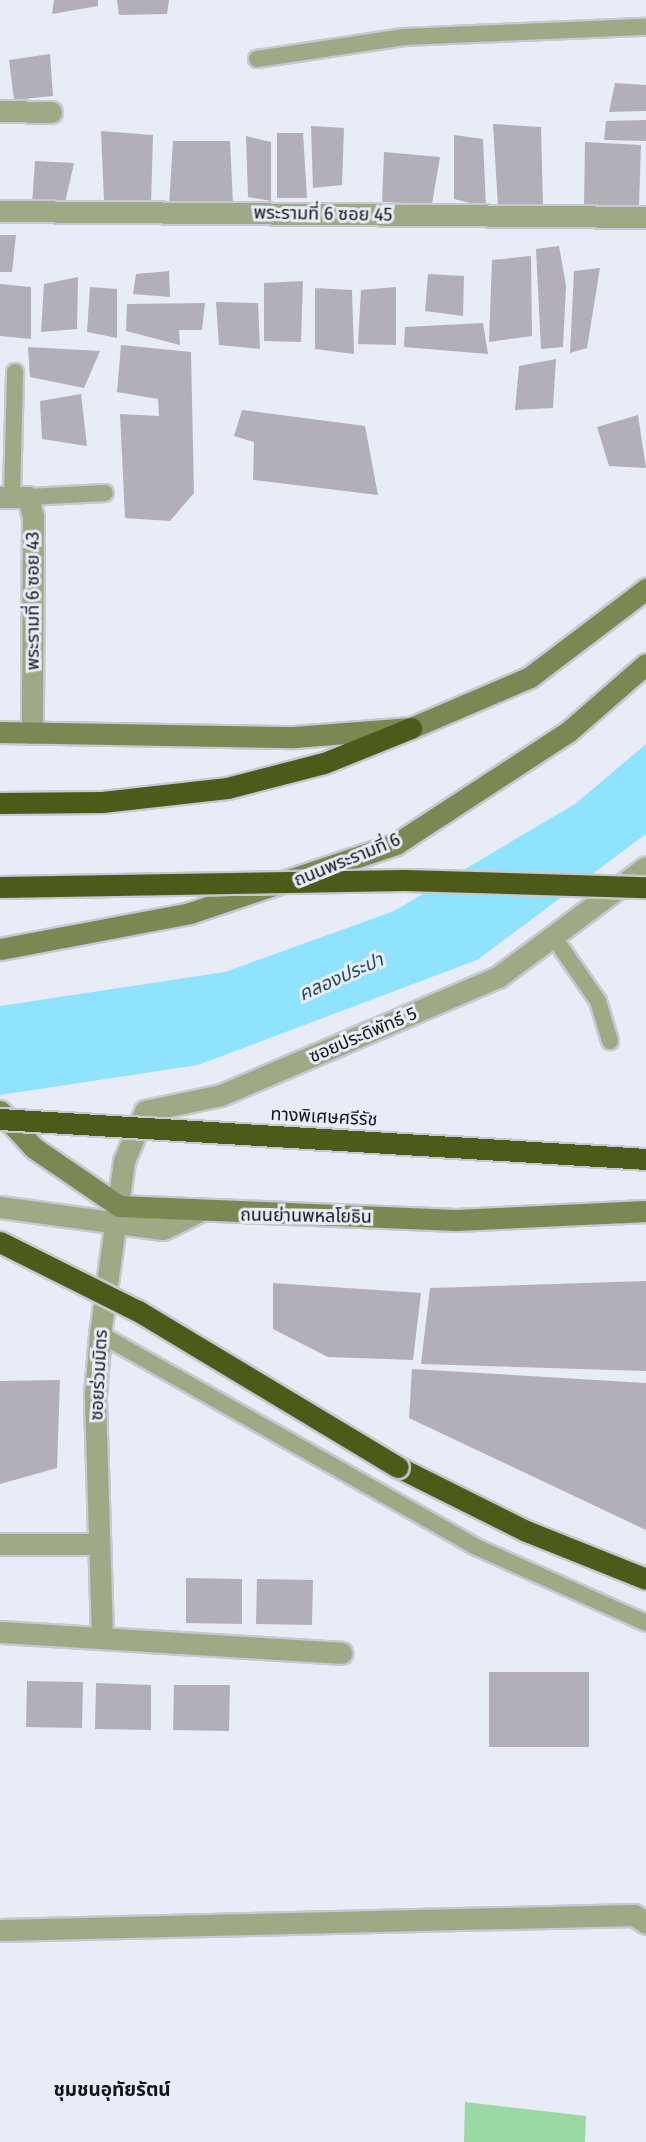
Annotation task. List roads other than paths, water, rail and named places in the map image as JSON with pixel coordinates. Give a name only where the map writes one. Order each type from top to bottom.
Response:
[{"type":"highway","points":[[0,803],[102,802],[227,789],[324,763],[411,728]]},
{"type":"highway","points":[[0,887],[404,880],[646,887]]},
{"type":"highway","name":"ทางพิเศษศรีรัช","points":[[0,1119],[646,1158]]},
{"type":"highway","points":[[0,1242],[138,1311],[398,1467],[526,1531],[646,1579]]},
{"type":"main road","points":[[0,732],[280,737],[411,728],[530,677],[646,589]]},
{"type":"main road","name":"ถนนพระรามที่ 6","points":[[0,949],[190,913],[396,844],[568,732],[646,664]]},
{"type":"main road","name":"ถนนย่านพหลโยธิน","points":[[0,1111],[34,1148],[118,1216],[198,1212],[456,1220],[646,1211]]},
{"type":"street","points":[[0,111],[51,111]]},
{"type":"street","name":"พระรามที่ 6 ซอย 45","points":[[0,211],[646,217]]},
{"type":"street","name":"พระรามที่ 6 ซอย 43","points":[[13,497],[33,517],[32,733]]},
{"type":"street","name":"ซอยประดิพัทธ์ 5","points":[[118,1216],[124,1161],[145,1111],[221,1095],[485,983],[646,867]]},
{"type":"street","points":[[0,1207],[118,1216]]},
{"type":"street","name":"ซอยร่วมมิตร","points":[[102,1635],[99,1544],[100,1334],[118,1216]]},
{"type":"street","points":[[0,1544],[99,1544]]},
{"type":"street","points":[[0,1632],[102,1635],[341,1653]]},
{"type":"street","points":[[0,1930],[634,1915],[646,1923]]},
{"type":"lane","points":[[257,59],[404,37],[646,27]]},
{"type":"lane","points":[[15,372],[13,497],[105,494]]},
{"type":"lane","points":[[553,936],[598,1001],[610,1041]]},
{"type":"lane","points":[[100,1334],[474,1546],[646,1623]]},
{"type":"water","name":"คลองประปา","points":[[646,744],[646,834],[477,960],[198,1065],[0,1095],[0,1006],[225,972],[394,911],[575,804]]},
{"type":"district","name":"ชุมชนอุทัยรัตน์","points":[[112,2090]]}]
